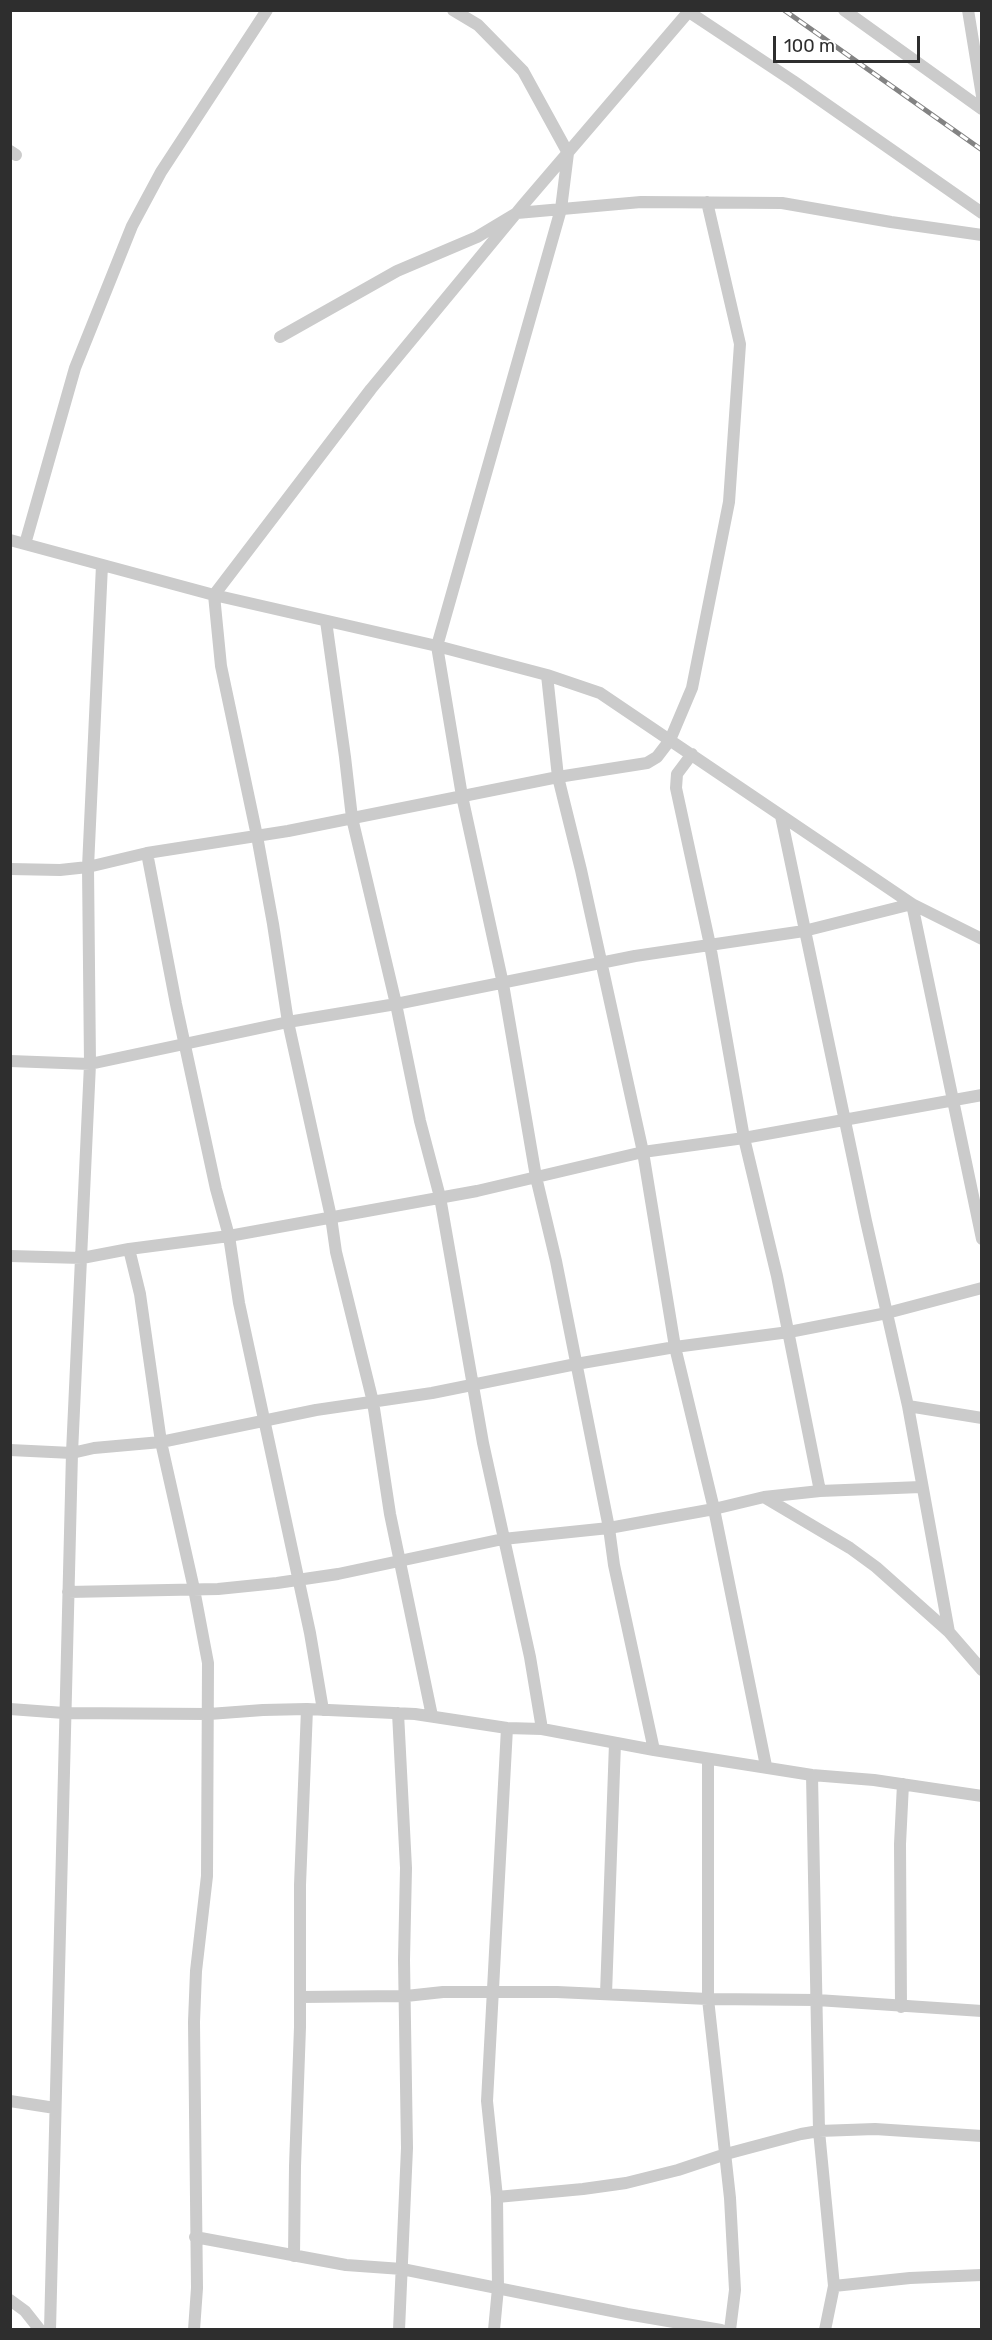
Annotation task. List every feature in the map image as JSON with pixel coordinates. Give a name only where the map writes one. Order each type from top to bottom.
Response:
[{"type":"street","points":[[25,544],[75,368],[132,226],[161,172],[267,10]]},
{"type":"street","points":[[453,10],[478,25],[523,71],[568,153],[561,209],[437,646],[462,796],[503,984],[536,1176],[609,1528],[632,1654],[654,1750]]},
{"type":"street","points":[[844,10],[981,109]]},
{"type":"street","points":[[968,10],[981,96]]},
{"type":"street","points":[[432,1716],[380,1462],[373,1402],[336,1252],[331,1217],[288,1022],[257,836],[221,666],[214,595],[371,389],[688,11],[793,81],[981,213]]},
{"type":"street","points":[[280,337],[398,271],[477,237],[517,213],[641,202],[783,203],[981,235]]},
{"type":"street","points":[[10,869],[60,870],[88,867],[147,853],[257,836],[558,777],[647,763],[657,757],[670,740],[692,688],[729,502],[740,344],[707,202]]},
{"type":"street","points":[[10,540],[214,595],[437,646],[546,675],[600,693],[912,904],[981,939]]},
{"type":"street","points":[[50,2330],[72,1453],[90,1064],[88,867],[102,565]]},
{"type":"street","points":[[326,621],[352,818],[396,1004],[420,1121],[440,1197],[493,1495],[536,1686],[542,1729]]},
{"type":"street","points":[[546,675],[558,777],[643,1152],[675,1347],[714,1509],[766,1766]]},
{"type":"street","points":[[692,754],[677,774],[676,788],[710,945],[744,1138],[789,1332],[820,1491]]},
{"type":"street","points":[[781,816],[908,1406],[949,1632]]},
{"type":"street","points":[[147,853],[176,1004],[216,1189],[229,1236],[239,1303],[323,1710]]},
{"type":"street","points":[[10,1061],[90,1064],[288,1022],[503,984],[602,963],[804,931],[912,904]]},
{"type":"street","points":[[912,904],[981,1239]]},
{"type":"street","points":[[10,1256],[82,1258],[129,1249],[229,1236],[440,1197],[643,1152],[744,1138],[981,1095]]},
{"type":"street","points":[[129,1249],[140,1294],[146,1352],[161,1442],[208,1663],[207,1876],[196,1971],[194,2022],[197,2289],[194,2330]]},
{"type":"street","points":[[10,1450],[72,1453],[94,1448],[161,1442],[264,1420],[473,1386],[576,1364],[675,1347],[789,1332],[887,1313],[981,1288]]},
{"type":"street","points":[[908,1406],[981,1418]]},
{"type":"street","points":[[68,1592],[218,1589],[298,1580],[503,1539],[609,1528],[714,1509],[765,1497],[820,1491],[921,1487]]},
{"type":"street","points":[[765,1497],[850,1548],[876,1567],[949,1632],[981,1670]]},
{"type":"street","points":[[10,1709],[64,1713],[209,1714],[307,1709],[432,1716],[507,1728],[542,1729],[654,1750],[812,1775],[903,1784],[981,1796]]},
{"type":"street","points":[[294,2256],[300,1997],[300,1885],[307,1709]]},
{"type":"street","points":[[398,1713],[406,1868],[404,1960],[407,2148],[399,2330]]},
{"type":"street","points":[[494,2330],[498,2288],[497,2197],[488,2101],[507,1728]]},
{"type":"street","points":[[606,1994],[615,1743]]},
{"type":"street","points":[[708,1759],[708,1999],[726,2154],[735,2290],[730,2330]]},
{"type":"street","points":[[812,1775],[819,2131],[834,2286],[825,2330]]},
{"type":"street","points":[[901,2007],[900,1844],[903,1784]]},
{"type":"street","points":[[300,1997],[406,1996],[443,1992],[494,1991],[708,1999],[817,2000],[981,2011]]},
{"type":"street","points":[[10,2101],[55,2108]]},
{"type":"street","points":[[497,2197],[626,2183],[678,2170],[726,2154],[819,2131],[875,2129],[981,2136]]},
{"type":"street","points":[[195,2237],[346,2265],[402,2269],[627,2314],[722,2330]]},
{"type":"street","points":[[834,2286],[910,2278],[981,2275]]},
{"type":"street","points":[[10,2300],[25,2311],[40,2330]]},
{"type":"railway","points":[[784,10],[982,150]]}]
